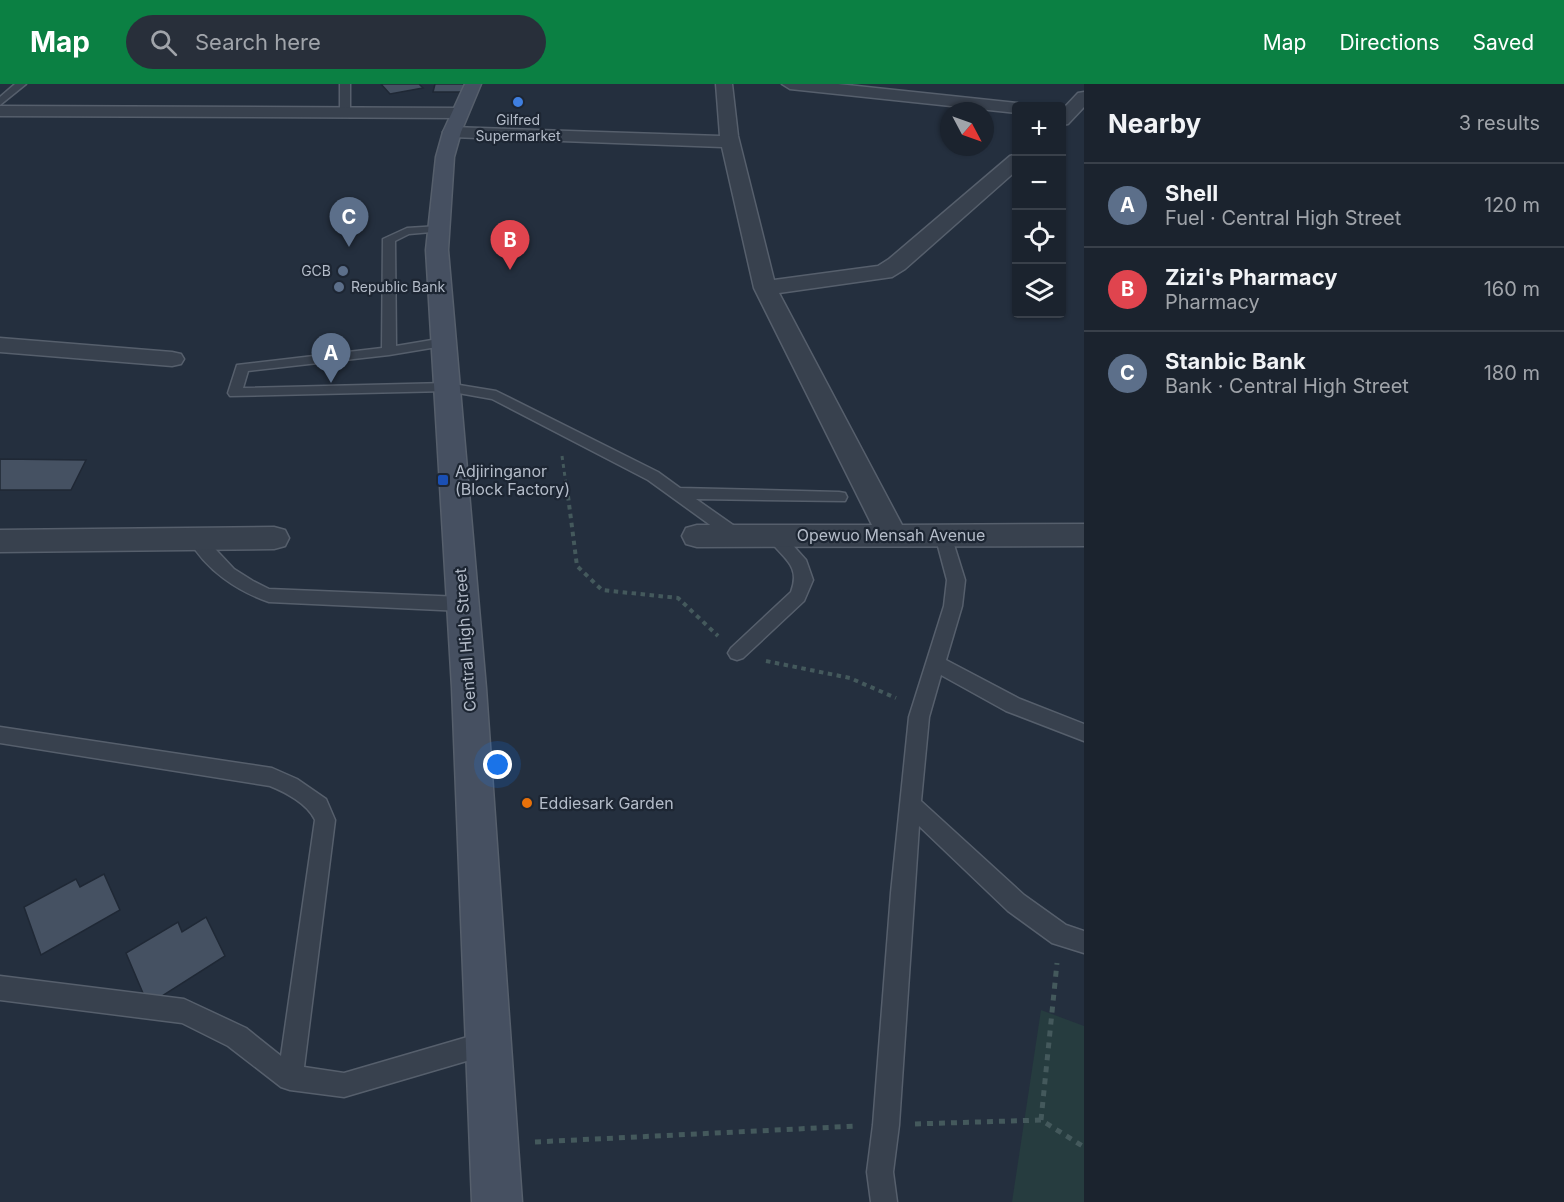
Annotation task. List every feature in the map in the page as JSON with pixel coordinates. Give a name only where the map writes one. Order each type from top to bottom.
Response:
[{"type":"main road","name":"Central High Street","points":[[473,84],[455,122],[442,181],[437,250],[469,688],[497,1202]]},
{"type":"street","points":[[724,84],[730,142],[765,288],[892,534]]},
{"type":"street","points":[[790,84],[1012,107]]},
{"type":"street","points":[[1066,114],[1084,97]]},
{"type":"street","points":[[0,111],[345,112],[730,142]]},
{"type":"street","points":[[765,288],[884,272],[897,264],[1012,164]]},
{"type":"street","points":[[0,345],[172,359]]},
{"type":"street","name":"Opewuo Mensah Avenue","points":[[697,536],[1084,535]]},
{"type":"street","points":[[0,541],[274,538]]},
{"type":"lane","points":[[0,102],[21,84]]},
{"type":"lane","points":[[345,84],[345,112]]},
{"type":"lane","points":[[389,351],[389,238],[407,231],[439,229]]},
{"type":"lane","points":[[444,342],[389,351],[242,368],[235,393],[447,387],[496,395],[653,476],[737,536]]},
{"type":"lane","points":[[676,493],[838,497]]},
{"type":"lane","points":[[884,1202],[880,1172],[886,1125],[901,904],[919,717],[953,606],[956,580],[943,535]]},
{"type":"lane","points":[[737,654],[798,596],[804,580],[800,564],[775,536]]},
{"type":"lane","points":[[197,540],[227,574],[253,591],[268,595],[462,604]]},
{"type":"lane","points":[[935,663],[1013,705],[1084,733]]},
{"type":"lane","points":[[0,735],[273,777],[290,785],[320,806],[325,820],[290,1078]]},
{"type":"lane","points":[[911,805],[1016,903],[1060,935],[1084,942]]},
{"type":"lane","points":[[0,988],[184,1011],[237,1037],[290,1078],[344,1085],[488,1043]]},
{"type":"path","points":[[557,425],[578,566],[602,590],[678,598],[737,654],[850,678],[894,696],[919,717]]},
{"type":"path","points":[[1041,1120],[1060,935]]},
{"type":"path","points":[[494,1145],[761,1129],[1041,1120],[1084,1147]]},
{"type":"green space","points":[[1041,1010],[1084,1026],[1084,1202],[1012,1202]]},
{"type":"building","points":[[381,84],[419,84],[423,88],[390,94]]},
{"type":"building","points":[[435,84],[464,84],[463,92],[433,92]]},
{"type":"building","points":[[0,459],[86,460],[71,490],[0,490]]},
{"type":"building","points":[[104,874],[120,910],[41,955],[24,907],[76,879],[80,887]]},
{"type":"building","points":[[206,917],[225,956],[148,1005],[126,953],[178,922],[182,932]]},
{"type":"place","name":"Gilfred Supermarket","points":[[518,102]]},
{"type":"place","name":"Stanbic Bank","points":[[349,247]]},
{"type":"place","name":"Zizi's Pharmacy","points":[[510,270]]},
{"type":"place","name":"GCB","points":[[343,271]]},
{"type":"place","name":"Republic Bank","points":[[339,287]]},
{"type":"place","name":"Shell","points":[[331,383]]},
{"type":"place","name":"Adjiringanor (Block Factory)","points":[[443,480]]},
{"type":"place","name":"Eddiesark Garden","points":[[527,803]]}]
